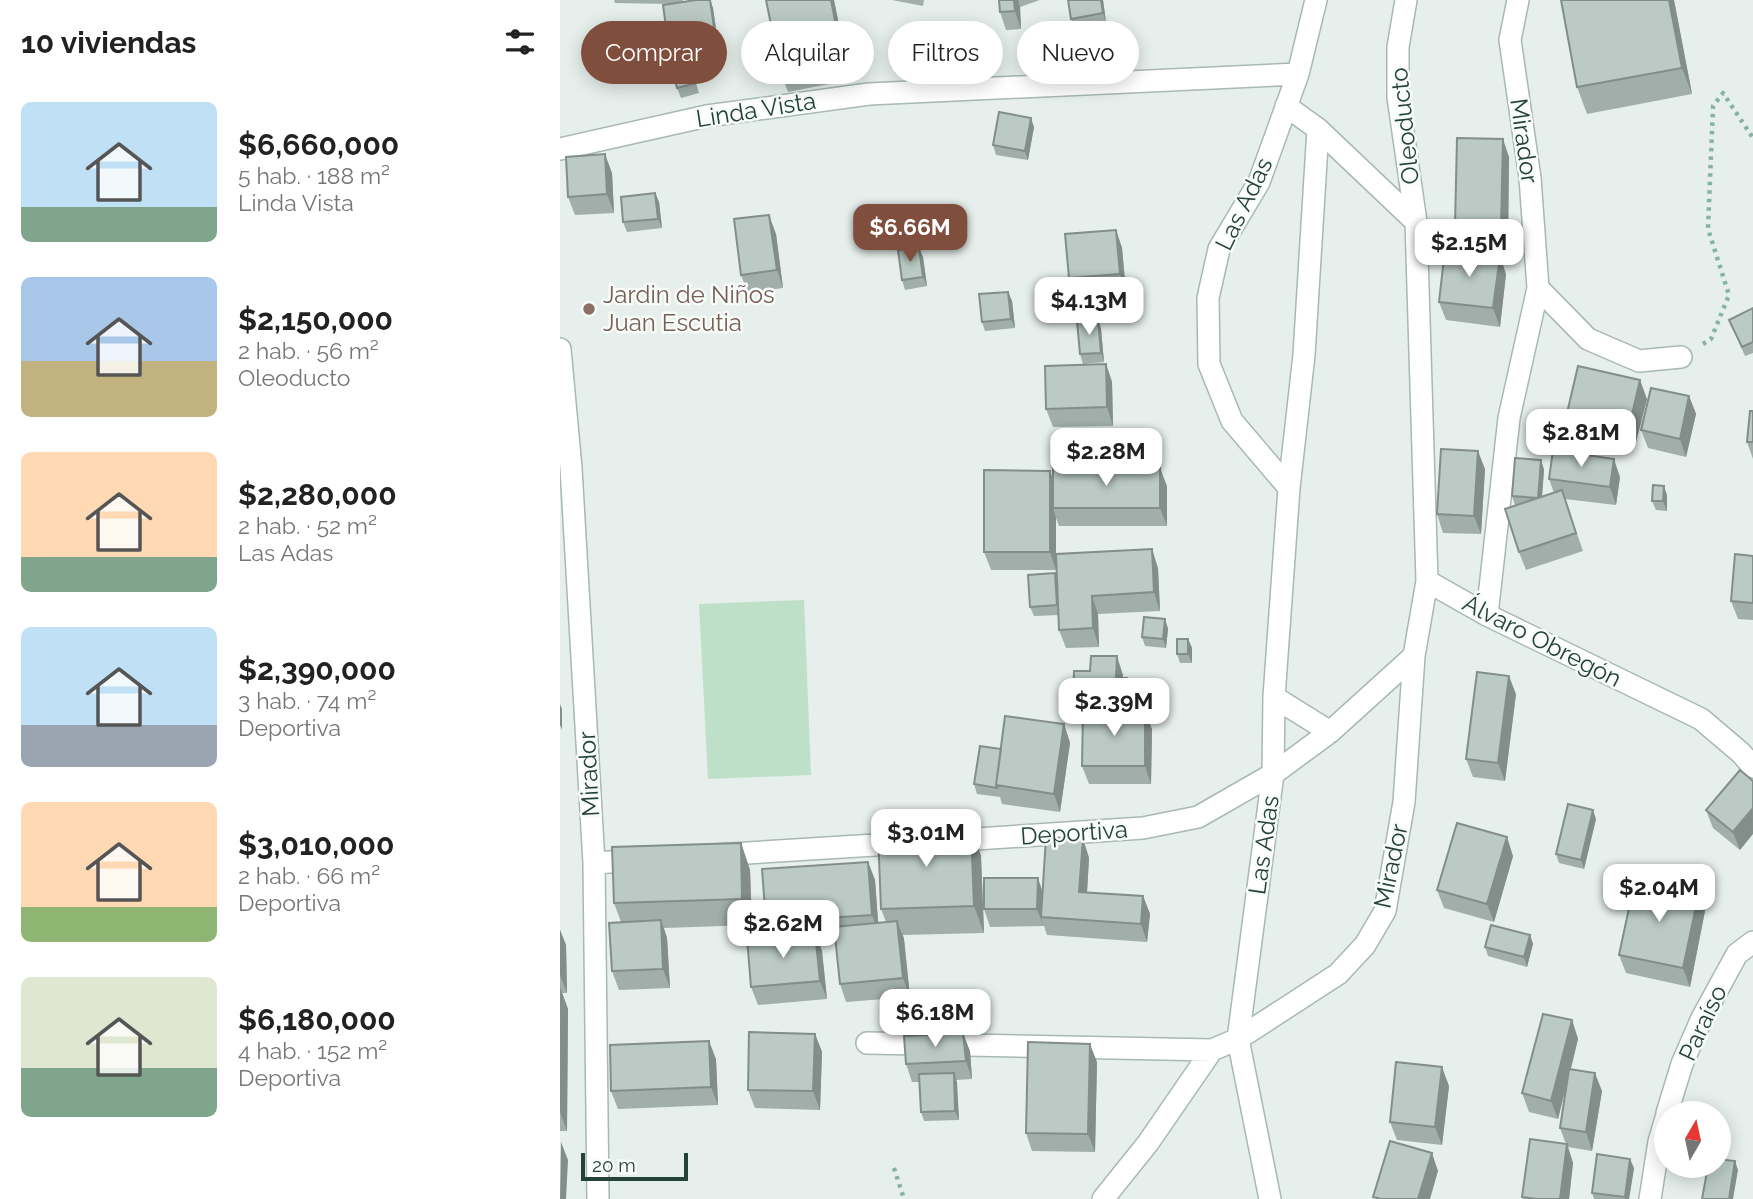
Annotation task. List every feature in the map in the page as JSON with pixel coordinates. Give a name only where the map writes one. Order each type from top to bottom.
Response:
[{"type":"street","points":[[1298,74],[1317,0]]},
{"type":"street","name":"Oleoducto","points":[[1406,0],[1398,47],[1398,97],[1416,222],[1427,581]]},
{"type":"street","name":"Mirador","points":[[1487,615],[1508,418],[1538,288],[1530,178],[1510,40],[1518,0]]},
{"type":"street","name":"Las Adas","points":[[1289,488],[1232,421],[1209,364],[1208,298],[1219,249],[1259,182],[1298,74]]},
{"type":"street","name":"Linda Vista","points":[[560,149],[707,116],[869,94],[1298,74]]},
{"type":"street","points":[[1286,106],[1318,129],[1416,222]]},
{"type":"street","name":"Las Adas","points":[[1270,1199],[1238,1039],[1273,774],[1274,697],[1289,488],[1304,355],[1318,129]]},
{"type":"street","points":[[1538,288],[1587,339],[1639,361],[1681,356]]},
{"type":"street","name":"Mirador","points":[[560,349],[565,469],[594,863],[598,1199]]},
{"type":"street","name":"Mirador","points":[[1212,1050],[1238,1039],[1338,974],[1365,945],[1385,911],[1404,802],[1414,656],[1427,581]]},
{"type":"street","name":"Álvaro Obregón","points":[[1427,581],[1487,615],[1701,719],[1749,756]]},
{"type":"street","name":"Deportiva","points":[[691,857],[1143,828],[1198,817],[1273,774],[1330,732],[1414,656]]},
{"type":"street","points":[[1274,697],[1330,732]]},
{"type":"street","points":[[594,863],[663,859]]},
{"type":"street","name":"Paraíso","points":[[1671,1101],[1682,1064],[1702,1018],[1737,954],[1753,942]]},
{"type":"street","points":[[867,1044],[1212,1050]]},
{"type":"street","points":[[1103,1199],[1148,1143],[1212,1050]]},
{"type":"street","name":"Paraíso","points":[[1650,1199],[1654,1174]]},
{"type":"path","points":[[1681,356],[1711,339],[1729,295],[1709,229],[1713,106],[1723,93],[1753,138]]},
{"type":"path","points":[[894,1168],[904,1199]]},
{"type":"green space","points":[[804,600],[811,775],[708,779],[699,604]]},
{"type":"building","points":[[710,0],[713,21],[665,21],[663,5]]},
{"type":"building","points":[[766,0],[831,0],[835,21],[770,21]]},
{"type":"building","points":[[999,0],[1014,0],[1015,11],[1000,12]]},
{"type":"building","points":[[1068,0],[1101,0],[1103,13],[1071,19]]},
{"type":"building","points":[[1561,0],[1669,0],[1682,68],[1577,87]]},
{"type":"building","points":[[676,84],[692,84],[677,88]]},
{"type":"building","points":[[999,112],[1031,118],[1025,151],[993,145]]},
{"type":"building","points":[[1457,138],[1503,139],[1501,226],[1455,225]]},
{"type":"building","points":[[605,154],[607,194],[568,197],[566,157]]},
{"type":"building","points":[[655,193],[658,219],[623,222],[621,197]]},
{"type":"building","points":[[769,215],[777,270],[741,275],[734,219]]},
{"type":"building","points":[[1116,230],[1120,274],[1069,278],[1065,234]]},
{"type":"building","points":[[919,248],[923,277],[902,280],[898,250]]},
{"type":"building","points":[[1445,249],[1500,256],[1493,308],[1439,302]]},
{"type":"building","points":[[1008,292],[1011,319],[982,322],[979,294]]},
{"type":"building","points":[[1753,308],[1753,342],[1742,347],[1729,320]]},
{"type":"building","points":[[1098,320],[1101,353],[1080,354],[1077,321]]},
{"type":"building","points":[[1106,364],[1107,407],[1046,409],[1045,366]]},
{"type":"building","points":[[1578,366],[1640,380],[1629,427],[1567,413]]},
{"type":"building","points":[[1651,388],[1689,396],[1680,439],[1641,430]]},
{"type":"building","points":[[1750,411],[1753,411],[1753,442],[1747,442]]},
{"type":"building","points":[[1441,449],[1478,451],[1474,516],[1437,514]]},
{"type":"building","points":[[1553,450],[1614,459],[1610,487],[1549,479]]},
{"type":"building","points":[[1515,458],[1541,460],[1538,498],[1512,496]]},
{"type":"building","points":[[1053,467],[1160,468],[1160,508],[1053,508]]},
{"type":"building","points":[[984,470],[1050,471],[1050,552],[984,552]]},
{"type":"building","points":[[1653,485],[1664,486],[1663,501],[1652,501]]},
{"type":"building","points":[[1562,490],[1576,533],[1519,552],[1505,509]]},
{"type":"building","points":[[1152,549],[1154,592],[1092,596],[1093,628],[1059,630],[1056,554]]},
{"type":"building","points":[[1735,554],[1753,556],[1753,603],[1731,601]]},
{"type":"building","points":[[1055,573],[1057,605],[1030,607],[1028,575]]},
{"type":"building","points":[[1144,617],[1165,619],[1163,639],[1142,637]]},
{"type":"building","points":[[1177,639],[1188,639],[1188,654],[1177,654]]},
{"type":"building","points":[[1091,656],[1117,656],[1116,678],[1127,678],[1126,705],[1073,704],[1074,671],[1090,671]]},
{"type":"building","points":[[1477,672],[1509,676],[1498,763],[1466,759]]},
{"type":"building","points":[[1083,710],[1145,711],[1145,766],[1082,766]]},
{"type":"building","points":[[1005,716],[1064,724],[1054,794],[996,785]]},
{"type":"building","points":[[980,746],[1001,749],[997,788],[974,784]]},
{"type":"building","points":[[1740,770],[1753,781],[1753,808],[1733,832],[1706,810]]},
{"type":"building","points":[[1568,804],[1593,810],[1581,860],[1556,854]]},
{"type":"building","points":[[1457,823],[1507,837],[1487,904],[1437,890]]},
{"type":"building","points":[[971,829],[974,906],[881,909],[878,832]]},
{"type":"building","points":[[1046,837],[1083,839],[1079,892],[1143,896],[1141,924],[1041,917]]},
{"type":"building","points":[[741,843],[742,899],[614,903],[612,847]]},
{"type":"building","points":[[868,862],[872,915],[766,922],[762,869]]},
{"type":"building","points":[[984,878],[1038,878],[1037,909],[984,909]]},
{"type":"building","points":[[1635,880],[1699,892],[1683,968],[1619,955]]},
{"type":"building","points":[[661,920],[663,969],[612,971],[609,923]]},
{"type":"building","points":[[897,921],[903,978],[840,984],[834,927]]},
{"type":"building","points":[[1491,925],[1530,935],[1524,957],[1485,947]]},
{"type":"building","points":[[815,933],[820,981],[751,987],[747,938]]},
{"type":"building","points":[[1543,1014],[1572,1020],[1551,1101],[1522,1093]]},
{"type":"building","points":[[749,1032],[815,1034],[813,1091],[748,1090]]},
{"type":"building","points":[[963,1033],[966,1061],[906,1064],[904,1036]]},
{"type":"building","points":[[709,1041],[711,1087],[611,1091],[610,1045]]},
{"type":"building","points":[[1028,1042],[1090,1044],[1088,1134],[1026,1133]]},
{"type":"building","points":[[1396,1062],[1442,1067],[1435,1127],[1390,1122]]},
{"type":"building","points":[[1569,1069],[1595,1073],[1586,1132],[1560,1128]]},
{"type":"building","points":[[954,1073],[955,1111],[921,1112],[919,1074]]},
{"type":"building","points":[[1530,1139],[1567,1144],[1560,1199],[1522,1197]]},
{"type":"building","points":[[1390,1141],[1432,1153],[1418,1199],[1373,1197]]},
{"type":"building","points":[[1597,1154],[1630,1159],[1625,1197],[1592,1193]]},
{"type":"building","points":[[1731,1161],[1735,1161],[1729,1199],[1702,1199],[1706,1178],[1731,1178]]},
{"type":"place","name":"Jardin de Niños Juan Escutia","points":[[589,309]]}]
